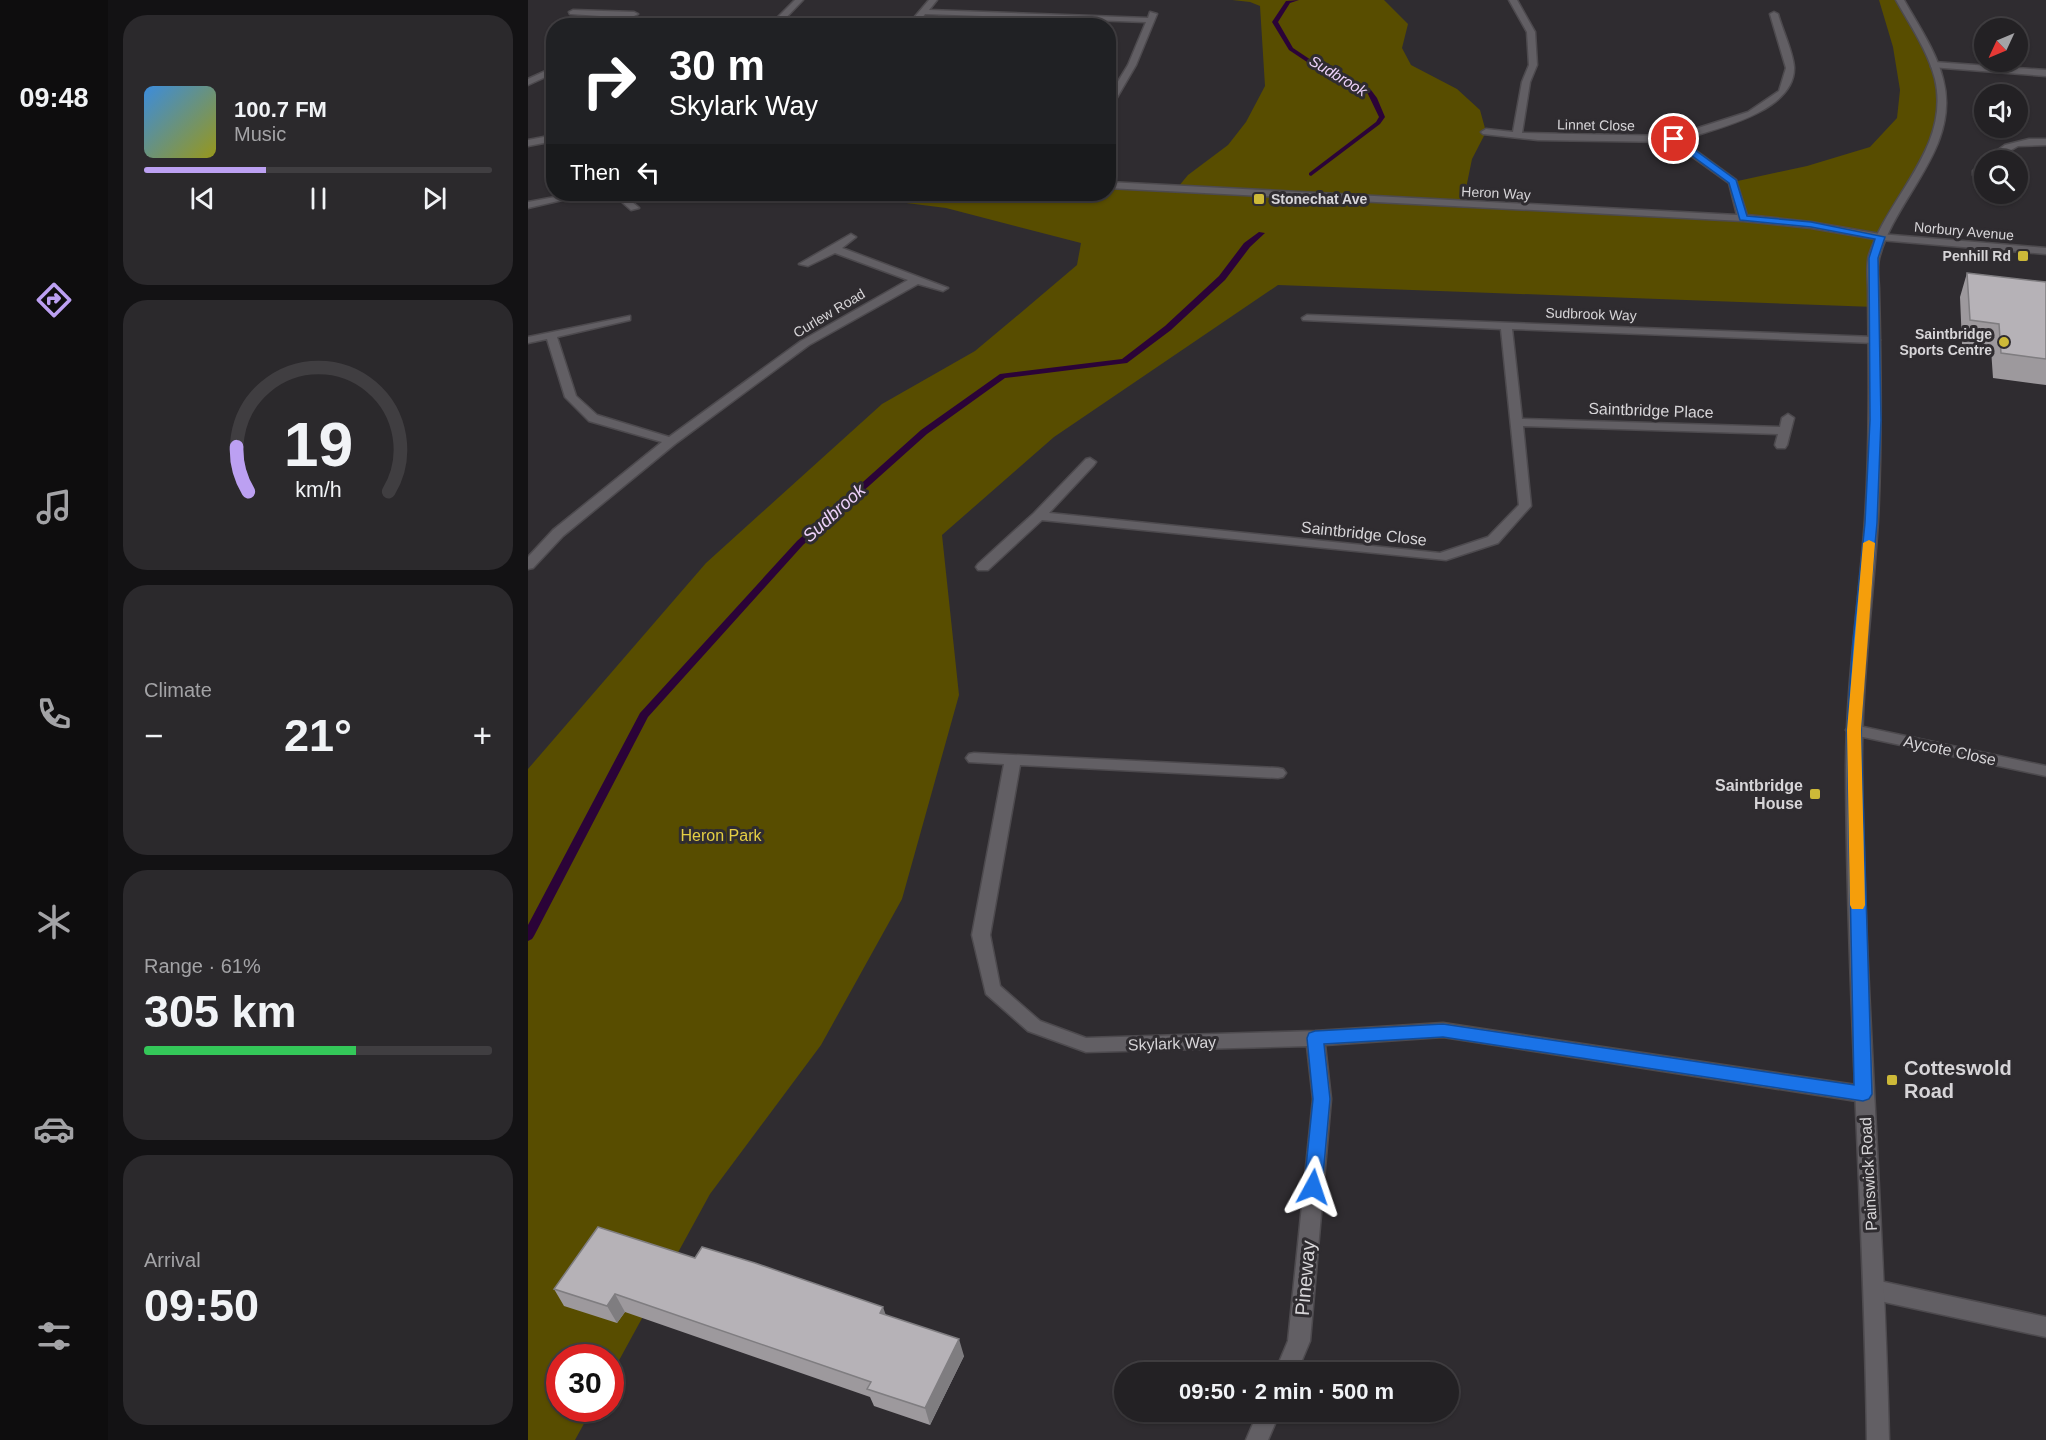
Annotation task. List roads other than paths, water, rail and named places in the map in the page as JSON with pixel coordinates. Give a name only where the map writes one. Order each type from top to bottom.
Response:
[{"type":"street","points":[[781,18],[799,0]]},
{"type":"street","points":[[918,18],[933,0]]},
{"type":"street","points":[[1513,0],[1531,32],[1533,65],[1526,82],[1518,135]]},
{"type":"street","name":"Painswick Road","points":[[1878,1440],[1875,1290],[1863,1094],[1854,730],[1871,523],[1876,420],[1873,258],[1880,237],[1928,156],[1938,129],[1942,94],[1934,65],[1900,0]]},
{"type":"street","points":[[573,12],[634,14]]},
{"type":"street","points":[[923,12],[1151,17],[1132,66],[1116,93]]},
{"type":"street","points":[[603,18],[606,14]]},
{"type":"street","name":"Linnet Close","points":[[1486,132],[1605,140],[1674,139],[1751,114],[1783,92],[1790,68],[1774,14]]},
{"type":"street","points":[[1934,65],[2046,73]]},
{"type":"street","points":[[528,82],[546,73]]},
{"type":"street","points":[[1674,139],[1733,182],[1743,218]]},
{"type":"street","points":[[528,143],[546,140]]},
{"type":"street","points":[[2000,150],[2014,143],[2046,142]]},
{"type":"street","name":"Heron Way","points":[[1116,185],[1743,218],[1811,225],[1880,237]]},
{"type":"street","points":[[528,205],[548,201]]},
{"type":"street","points":[[626,201],[634,208]]},
{"type":"street","points":[[804,264],[834,249],[851,237]]},
{"type":"street","name":"Norbury Avenue","points":[[1880,237],[2046,251]]},
{"type":"street","points":[[834,249],[943,288]]},
{"type":"street","name":"Curlew Road","points":[[528,565],[558,533],[671,441],[805,343],[917,280]]},
{"type":"street","points":[[528,340],[626,318]]},
{"type":"street","name":"Sudbrook Way","points":[[1307,318],[1874,340]]},
{"type":"street","points":[[1325,334],[1328,319]]},
{"type":"street","name":"Saintbridge Close","points":[[1038,516],[1441,557],[1493,540],[1525,506],[1506,326]]},
{"type":"street","points":[[551,335],[571,397],[593,418],[671,441]]},
{"type":"street","points":[[1781,445],[1788,418]]},
{"type":"street","name":"Saintbridge Place","points":[[1517,422],[1784,431]]},
{"type":"street","points":[[983,567],[1038,516],[1090,462]]},
{"type":"street","name":"Aycote Close","points":[[1854,730],[2046,771]]},
{"type":"street","points":[[974,758],[1278,773]]},
{"type":"street","name":"Skylark Way","points":[[1013,759],[981,935],[992,989],[1034,1026],[1086,1045],[1315,1038],[1443,1030],[1863,1094]]},
{"type":"street","name":"Pineway","points":[[1290,1362],[1299,1341],[1322,1099],[1315,1038]]},
{"type":"street","points":[[1875,1290],[2046,1327]]},
{"type":"street","points":[[1257,1440],[1265,1422]]},
{"type":"waterway","name":"Sudbrook","points":[[1296,0],[1288,2],[1275,22],[1291,49],[1315,65],[1369,91],[1382,117],[1378,123],[1311,174]]},
{"type":"waterway","name":"Sudbrook","points":[[528,936],[644,715],[800,543],[924,432],[1003,376],[1124,361],[1168,328],[1222,278],[1247,245],[1261,233]]},
{"type":"place","name":"Stonechat Ave","points":[[1259,199]]},
{"type":"place","name":"Penhill Rd","points":[[2023,256]]},
{"type":"place","name":"Saintbridge Sports Centre","points":[[2004,342]]},
{"type":"place","name":"Saintbridge House","points":[[1815,794]]},
{"type":"place","name":"Cotteswold Road","points":[[1892,1080]]},
{"type":"park label","name":"Heron Park","points":[[721,835]]}]
